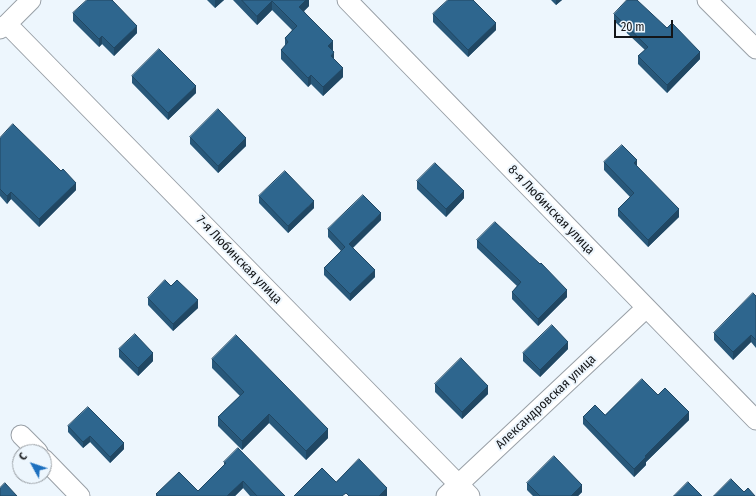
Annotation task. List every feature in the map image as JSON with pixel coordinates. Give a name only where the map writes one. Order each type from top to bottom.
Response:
[{"type":"street","points":[[4,27],[31,0]]},
{"type":"street","name":"8-я Любинская улица","points":[[347,0],[756,420]]},
{"type":"street","points":[[707,0],[756,49]]},
{"type":"street","name":"7-я Любинская улица","points":[[4,27],[458,492]]},
{"type":"street","name":"Александровская улица","points":[[458,492],[646,308]]},
{"type":"street","points":[[21,435],[30,444]]},
{"type":"street","points":[[52,466],[80,496]]},
{"type":"building","points":[[87,0],[112,0],[137,26],[114,48],[102,36],[99,39],[73,13]]},
{"type":"building","points":[[242,0],[306,0],[299,7],[333,41],[328,46],[334,52],[331,56],[343,68],[323,87],[311,75],[308,78],[281,50],[288,42],[285,38],[297,26],[272,1],[257,16]]},
{"type":"building","points":[[448,0],[473,0],[496,23],[468,50],[433,14]]},
{"type":"building","points":[[627,0],[637,0],[667,28],[672,23],[700,52],[667,85],[638,56],[648,47],[614,14]]},
{"type":"building","points":[[159,49],[196,86],[168,113],[132,76]]},
{"type":"building","points":[[218,109],[246,138],[218,166],[190,137]]},
{"type":"building","points":[[13,124],[61,171],[63,169],[76,183],[39,219],[11,192],[7,196],[0,189],[0,138]]},
{"type":"building","points":[[622,145],[637,160],[634,163],[679,209],[648,240],[618,209],[634,193],[604,162]]},
{"type":"building","points":[[435,163],[464,191],[446,209],[417,181]]},
{"type":"building","points":[[285,171],[314,201],[288,226],[259,196]]},
{"type":"building","points":[[363,195],[381,213],[349,244],[375,270],[350,294],[324,268],[345,247],[328,229]]},
{"type":"building","points":[[495,222],[540,264],[541,263],[567,290],[538,319],[512,292],[521,282],[477,240]]},
{"type":"building","points":[[165,280],[171,286],[177,280],[198,300],[173,324],[148,298]]},
{"type":"building","points":[[753,293],[756,296],[756,340],[751,335],[733,352],[714,333]]},
{"type":"building","points":[[552,325],[568,342],[540,370],[523,353]]},
{"type":"building","points":[[135,334],[153,353],[138,368],[119,349]]},
{"type":"building","points":[[236,335],[328,429],[306,451],[269,414],[242,441],[218,417],[244,392],[212,359]]},
{"type":"building","points":[[461,358],[488,386],[462,412],[435,384]]},
{"type":"building","points":[[642,379],[658,395],[665,388],[689,412],[634,469],[583,417],[595,405],[605,415]]},
{"type":"building","points":[[88,407],[124,443],[110,457],[90,436],[83,442],[68,426]]},
{"type":"building","points":[[238,448],[285,496],[257,496],[243,481],[227,496],[158,496],[156,494],[179,472],[198,491],[226,463],[224,462]]},
{"type":"building","points":[[554,456],[582,485],[571,496],[540,496],[527,483]]},
{"type":"building","points":[[359,459],[387,488],[379,496],[349,496],[346,493],[342,496],[294,496],[322,468],[336,482]]},
{"type":"building","points":[[731,479],[744,492],[748,488],[755,496],[714,496]]},
{"type":"building","points":[[688,482],[702,496],[674,496]]},
{"type":"building","points":[[5,483],[17,496],[0,496],[0,488]]}]
